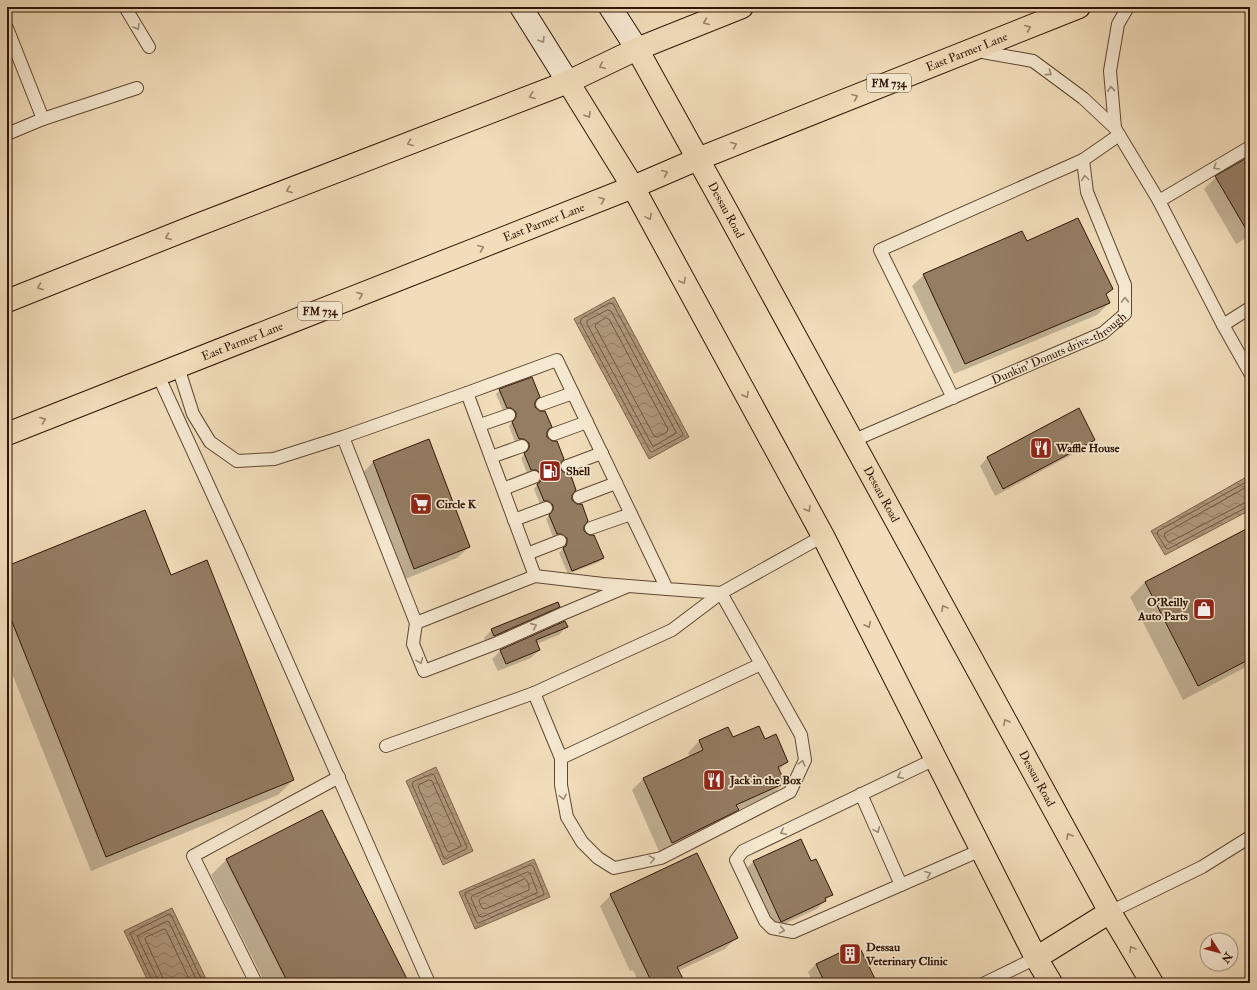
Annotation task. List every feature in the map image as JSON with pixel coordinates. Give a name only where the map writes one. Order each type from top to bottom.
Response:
[{"type":"main road","points":[[521,7],[633,187],[823,536],[1036,958],[1051,983]]},
{"type":"main road","name":"Dessau Road","points":[[610,7],[637,50],[698,159],[1110,912],[1152,983]]},
{"type":"main road","points":[[7,301],[195,226],[568,82],[637,50],[742,7]]},
{"type":"main road","name":"East Parmer Lane","points":[[7,434],[633,187],[698,159],[1079,7]]},
{"type":"main road","points":[[1036,958],[1110,912]]},
{"type":"lane","points":[[125,7],[149,47]]},
{"type":"lane","points":[[1117,132],[1110,71],[1118,24],[1128,7]]},
{"type":"lane","points":[[7,28],[43,119]]},
{"type":"lane","points":[[972,50],[1033,61],[1083,98],[1117,132],[1159,201],[1250,373]]},
{"type":"lane","points":[[7,134],[43,119],[137,88]]},
{"type":"lane","points":[[953,398],[880,250],[1083,160],[1117,132]]},
{"type":"lane","points":[[1159,201],[1250,147]]},
{"type":"lane","name":"Dunkin' Donuts drive-through","points":[[852,441],[1103,333],[1125,314],[1125,285],[1087,192],[1083,160]]},
{"type":"lane","points":[[1224,325],[1250,308]]},
{"type":"lane","points":[[168,371],[210,442],[237,461],[274,459],[343,437],[557,360],[667,589]]},
{"type":"lane","points":[[168,371],[242,559],[429,983]]},
{"type":"lane","points":[[467,393],[535,576]]},
{"type":"lane","points":[[542,404],[573,393]]},
{"type":"lane","points":[[480,425],[509,415]]},
{"type":"lane","points":[[554,434],[587,422]]},
{"type":"lane","points":[[343,437],[416,623],[413,644],[424,671],[497,643],[629,586]]},
{"type":"lane","points":[[491,457],[522,446]]},
{"type":"lane","points":[[567,466],[602,453]]},
{"type":"lane","points":[[503,489],[534,477]]},
{"type":"lane","points":[[579,497],[616,483]]},
{"type":"lane","points":[[514,520],[546,508]]},
{"type":"lane","points":[[592,528],[631,514]]},
{"type":"lane","points":[[386,746],[534,693],[672,630],[721,593],[823,536]]},
{"type":"lane","points":[[527,554],[560,540]]},
{"type":"lane","points":[[416,623],[535,576],[603,584],[721,593]]},
{"type":"lane","points":[[534,693],[561,758],[561,785],[567,817],[582,842],[598,858],[614,868],[661,858],[790,792],[805,760],[801,735],[721,593]]},
{"type":"lane","points":[[561,758],[761,664]]},
{"type":"lane","points":[[935,759],[743,851],[736,860],[765,921],[772,928],[793,932],[981,850]]},
{"type":"lane","points":[[256,983],[193,856],[339,777]]},
{"type":"lane","points":[[861,794],[901,885]]},
{"type":"lane","points":[[1110,912],[1202,866],[1250,837]]},
{"type":"lane","points":[[985,983],[1036,958]]},
{"type":"water","points":[[614,297],[689,437],[649,459],[574,319]]},
{"type":"water","points":[[1250,475],[1250,510],[1165,555],[1151,531]]},
{"type":"water","points":[[436,767],[473,851],[443,865],[406,781]]},
{"type":"water","points":[[534,859],[550,897],[475,929],[459,892]]},
{"type":"water","points":[[172,908],[208,983],[149,983],[124,931]]},
{"type":"building","points":[[1250,156],[1250,236],[1215,176]]},
{"type":"building","points":[[1078,218],[1113,289],[1106,294],[1110,303],[965,364],[923,274],[1022,231],[1027,241]]},
{"type":"building","name":"Shell","points":[[532,377],[540,397],[535,402],[535,407],[540,411],[545,411],[552,427],[547,432],[547,437],[552,441],[557,441],[564,459],[560,464],[560,469],[565,473],[570,473],[576,490],[572,495],[572,500],[577,504],[582,504],[588,521],[584,526],[584,531],[589,535],[594,535],[604,558],[572,571],[563,548],[566,546],[567,538],[561,534],[557,534],[549,515],[553,510],[553,505],[548,501],[544,501],[537,484],[540,482],[541,474],[536,470],[531,470],[524,453],[529,448],[529,443],[524,439],[519,439],[512,422],[516,417],[516,412],[511,408],[507,408],[499,389]]},
{"type":"building","name":"Waffle House","points":[[1079,408],[1095,440],[1003,489],[987,457]]},
{"type":"building","name":"Circle K","points":[[429,439],[470,547],[414,569],[373,461]]},
{"type":"building","points":[[145,510],[171,575],[207,560],[294,780],[106,857],[7,609],[7,566]]},
{"type":"building","name":"O'Reilly Auto Parts","points":[[1250,527],[1250,659],[1198,686],[1145,582]]},
{"type":"building","points":[[558,602],[560,607],[494,636],[491,629]]},
{"type":"building","points":[[565,621],[568,627],[536,640],[540,650],[506,664],[500,650]]},
{"type":"building","name":"Jack in the Box","points":[[759,726],[765,739],[776,734],[788,762],[778,767],[785,783],[736,805],[739,810],[672,843],[643,778],[703,750],[699,740],[728,727],[733,737]]},
{"type":"building","points":[[322,810],[409,983],[288,983],[226,859]]},
{"type":"building","points":[[801,839],[811,861],[816,859],[833,895],[825,898],[826,901],[781,922],[753,861]]},
{"type":"building","points":[[697,853],[738,938],[677,967],[685,983],[652,983],[610,894]]},
{"type":"building","name":"Dessau Veterinary Clinic","points":[[858,944],[877,983],[825,983],[816,964]]},
{"type":"place","name":"Waffle House","points":[[1041,448]]},
{"type":"place","name":"Shell","points":[[550,471]]},
{"type":"place","name":"Circle K","points":[[421,504]]},
{"type":"place","name":"O'Reilly Auto Parts","points":[[1204,609]]},
{"type":"place","name":"Jack in the Box","points":[[714,780]]},
{"type":"place","name":"Dessau Veterinary Clinic","points":[[850,954]]}]
